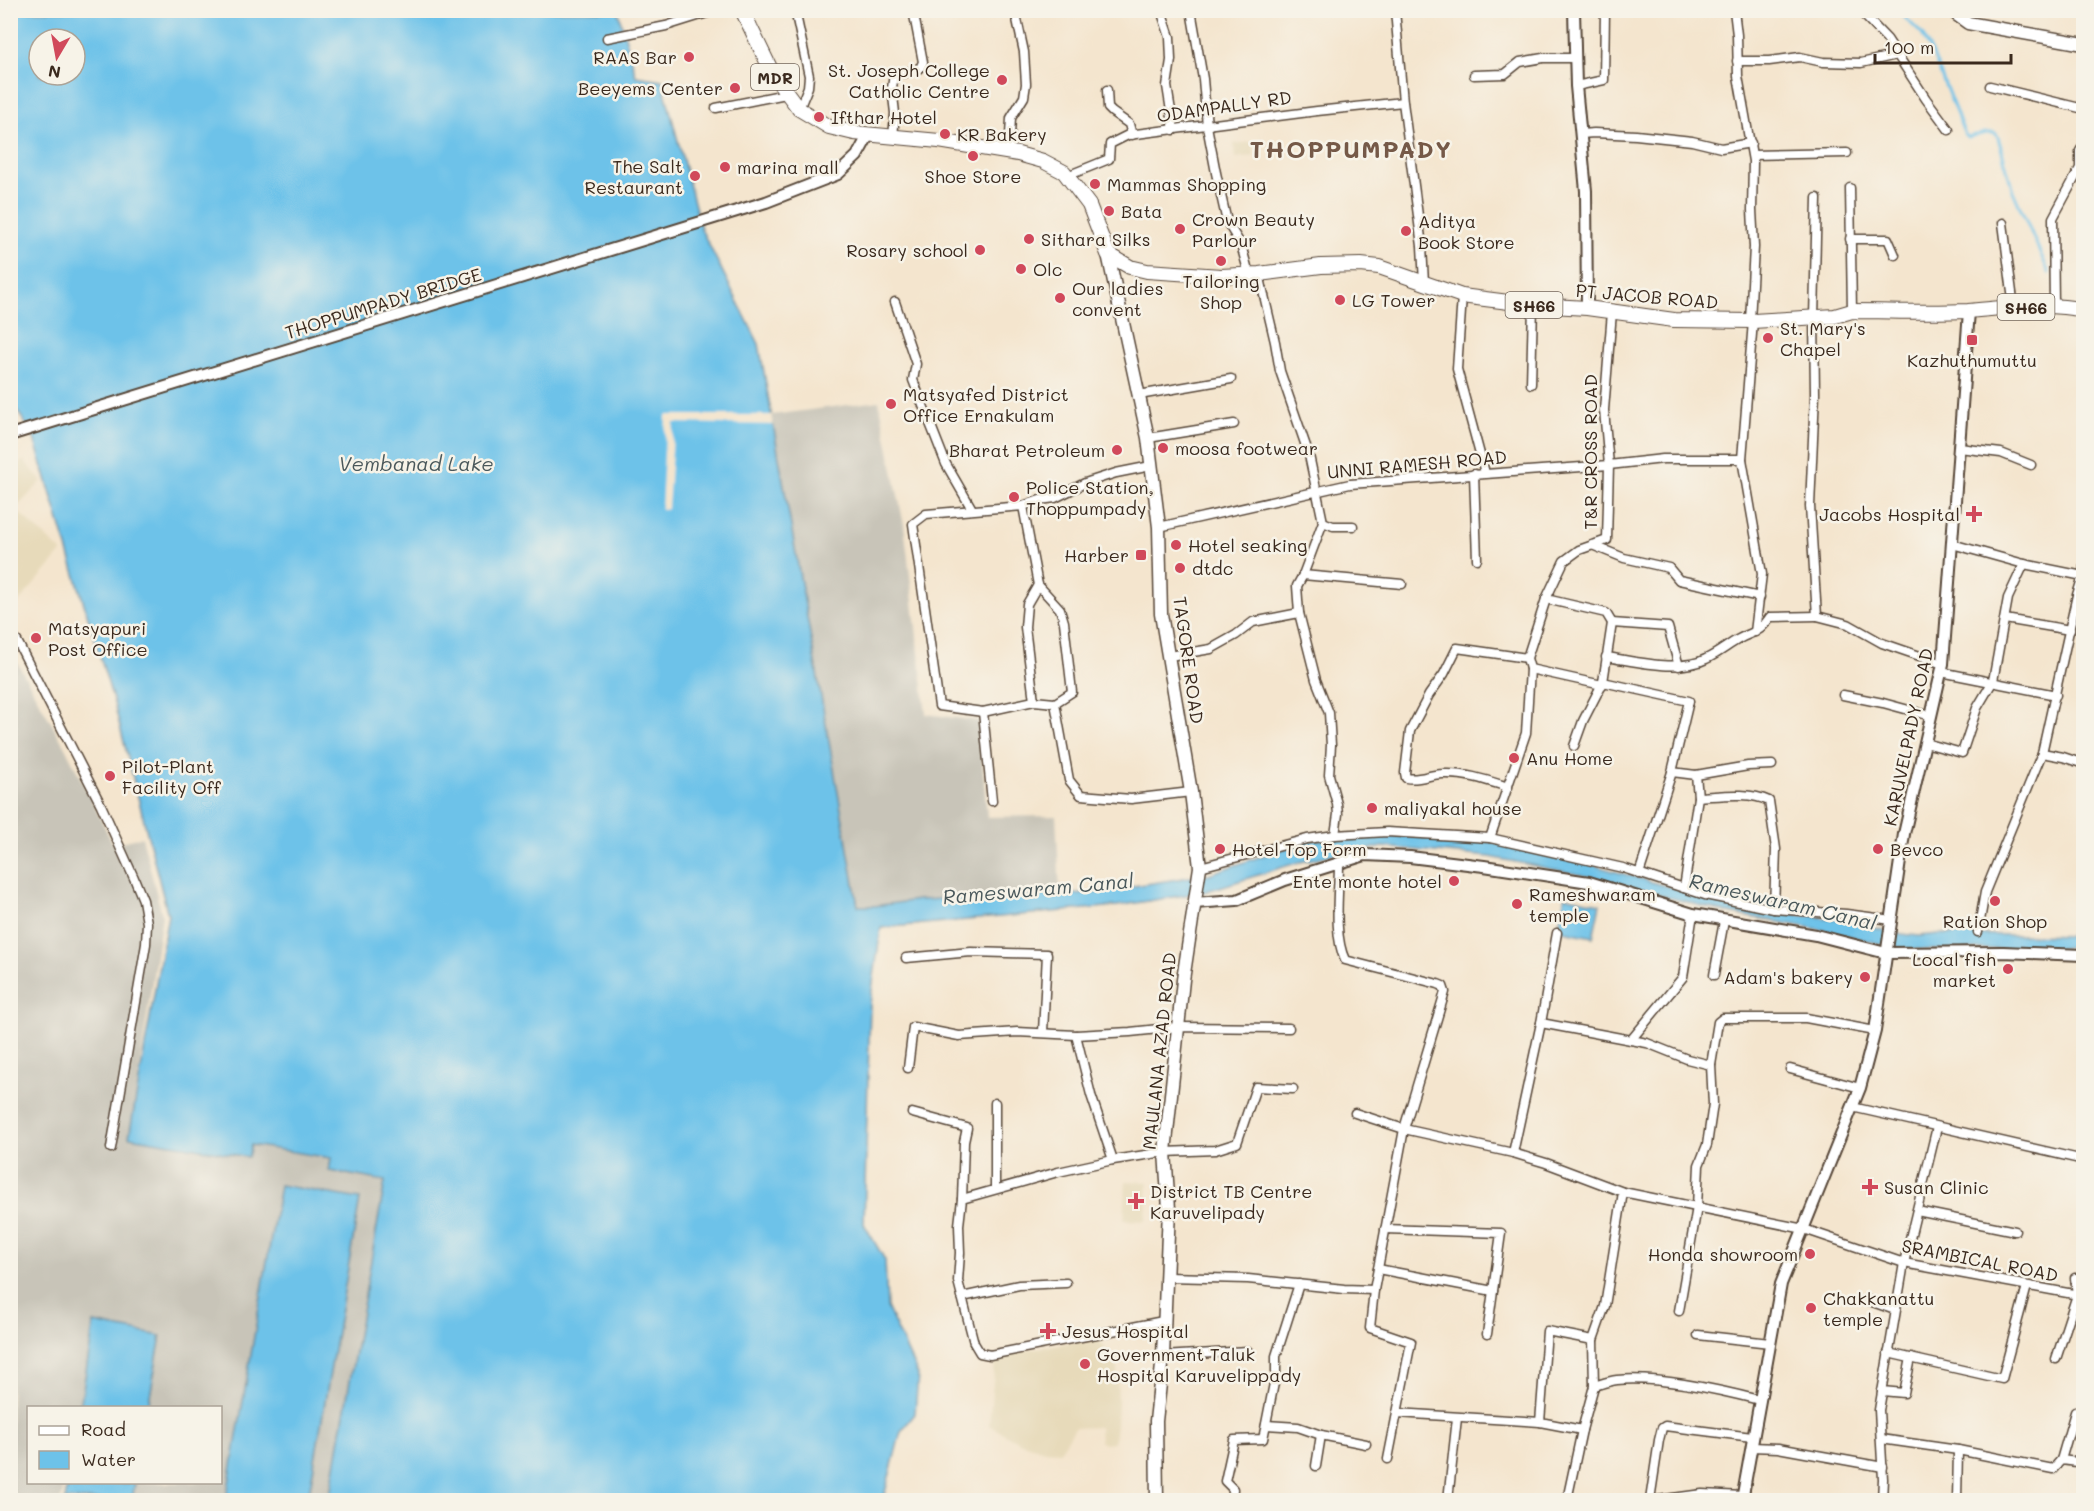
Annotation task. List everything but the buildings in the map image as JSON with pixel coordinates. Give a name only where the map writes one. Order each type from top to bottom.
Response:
[{"type":"main road","name":"MDR","points":[[742,10],[773,74],[798,109],[829,127],[868,136],[939,141],[1009,152],[1043,161],[1064,172],[1089,205],[1108,254]]},
{"type":"main road","points":[[1956,10],[1956,15],[1968,23],[2084,44]]},
{"type":"main road","name":"PT JACOB ROAD","points":[[1108,254],[1130,267],[1147,271],[1221,276],[1304,268],[1379,267],[1462,296],[1533,305],[1587,308],[1674,320],[1752,321],[1835,316],[1852,311],[1969,311],[2063,305],[2084,310]]},
{"type":"main road","name":"TAGORE ROAD","points":[[1108,254],[1148,438],[1159,527],[1161,614],[1191,792],[1199,869],[1196,899]]},
{"type":"main road","name":"MAULANA AZAD ROAD","points":[[1156,1500],[1156,1421],[1167,1277],[1169,1209],[1165,1152],[1178,1027],[1196,899]]},
{"type":"street","points":[[607,38],[666,26],[717,10]]},
{"type":"street","points":[[795,10],[809,76],[808,87],[798,109]]},
{"type":"street","points":[[893,138],[894,74],[920,68],[922,63],[913,10]]},
{"type":"street","points":[[1009,152],[1011,118],[1024,97],[1026,84],[1024,52],[1014,10]]},
{"type":"street","points":[[1161,10],[1170,37],[1171,60],[1167,86],[1173,130]]},
{"type":"street","points":[[1191,10],[1203,79],[1207,126],[1227,222],[1254,274],[1275,342],[1280,371],[1309,455],[1323,522],[1297,585],[1299,613],[1316,680],[1329,713],[1331,745],[1329,775],[1337,804],[1335,835]]},
{"type":"street","points":[[1395,10],[1403,102],[1422,246],[1424,283]]},
{"type":"street","points":[[1574,10],[1576,86],[1586,191],[1587,308]]},
{"type":"street","points":[[1576,86],[1604,80],[1605,10]]},
{"type":"street","points":[[1734,10],[1738,76],[1753,155],[1752,321],[1742,459],[1762,574],[1755,632]]},
{"type":"street","points":[[1858,10],[1887,39],[1949,130]]},
{"type":"street","points":[[1737,61],[1770,61],[1800,57],[1823,62],[1861,63],[1897,55]]},
{"type":"street","points":[[1474,75],[1504,74],[1520,62],[1543,58],[1575,58]]},
{"type":"street","points":[[1990,86],[2084,109]]},
{"type":"street","points":[[1107,90],[1108,108],[1129,124],[1132,135]]},
{"type":"street","points":[[716,108],[786,94]]},
{"type":"street","name":"ODAMPALLY RD","points":[[1067,176],[1109,159],[1110,144],[1132,135],[1403,102]]},
{"type":"street","points":[[1581,134],[1636,135],[1692,141],[1721,148],[1751,143]]},
{"type":"street","name":"THOPPUMPADY BRIDGE","points":[[10,435],[766,202],[838,174],[856,156],[868,136]]},
{"type":"street","points":[[2054,306],[2053,218],[2080,168],[2080,151],[2084,145]]},
{"type":"street","points":[[1753,155],[1847,153]]},
{"type":"street","points":[[1850,188],[1852,311]]},
{"type":"street","points":[[1817,198],[1815,394],[1810,506],[1817,616]]},
{"type":"street","points":[[2003,223],[2014,308]]},
{"type":"street","points":[[1851,239],[1888,239],[1895,255]]},
{"type":"street","points":[[1462,296],[1457,369],[1485,473]]},
{"type":"street","points":[[895,302],[916,364],[912,380],[946,464],[972,509]]},
{"type":"street","points":[[1531,384],[1533,305]]},
{"type":"street","name":"KARUVELPADY ROAD","points":[[1742,1498],[1781,1284],[1860,1088],[1875,1031],[1904,834],[1942,668],[1969,311]]},
{"type":"street","name":"T&R CROSS ROAD","points":[[1527,658],[1546,599],[1564,561],[1579,550],[1607,540],[1610,465],[1604,410],[1612,312]]},
{"type":"street","points":[[1139,395],[1231,379]]},
{"type":"street","points":[[1148,438],[1234,424]]},
{"type":"street","points":[[1959,448],[2001,453],[2031,465]]},
{"type":"street","name":"UNNI RAMESH ROAD","points":[[1159,527],[1252,508],[1350,484],[1663,459],[1742,459]]},
{"type":"street","points":[[1023,506],[1038,585],[1060,609],[1064,622],[1072,692],[1055,703],[1034,701],[983,712],[939,706],[913,524],[926,514],[1023,506],[1055,498],[1080,485],[1116,473],[1151,466]]},
{"type":"street","points":[[1474,474],[1477,559]]},
{"type":"street","points":[[1323,522],[1333,526],[1353,526]]},
{"type":"street","points":[[1952,544],[2024,564],[2083,576]]},
{"type":"street","points":[[1592,546],[1624,558],[1669,568],[1679,580],[1760,597]]},
{"type":"street","points":[[1925,743],[1962,753],[1977,708],[1994,681],[2008,598],[2024,564]]},
{"type":"street","points":[[1978,932],[1985,892],[2042,753],[2080,596],[2084,566]]},
{"type":"street","points":[[1303,575],[1402,584]]},
{"type":"street","points":[[1034,701],[1025,627],[1027,604],[1038,585]]},
{"type":"street","points":[[1546,599],[1606,613],[1612,623],[1603,683],[1583,721],[1574,746]]},
{"type":"street","points":[[1169,656],[1211,649],[1253,622],[1299,613]]},
{"type":"street","points":[[1606,657],[1679,666],[1704,660],[1742,637],[1762,629],[1770,617],[1817,616],[1848,624],[1882,643],[1942,668],[2056,695]]},
{"type":"street","points":[[2005,619],[2070,630]]},
{"type":"street","points":[[1612,623],[1668,627],[1679,666]]},
{"type":"street","points":[[10,636],[17,641],[101,805],[143,900],[147,923],[146,944],[111,1148]]},
{"type":"street","points":[[1490,838],[1508,787],[1526,733],[1530,669],[1527,658],[1457,648],[1418,715],[1408,743],[1406,778],[1445,774],[1474,777],[1508,787]]},
{"type":"street","points":[[1530,669],[1689,701],[1672,772],[1639,874]]},
{"type":"street","points":[[1843,695],[1932,716]]},
{"type":"street","points":[[1055,703],[1069,780],[1081,795],[1131,799],[1191,792]]},
{"type":"street","points":[[983,712],[992,801]]},
{"type":"street","points":[[2042,753],[2084,764]]},
{"type":"street","points":[[1672,772],[1696,775],[1748,766],[1772,765]]},
{"type":"street","points":[[1684,888],[1698,797],[1696,775]]},
{"type":"street","points":[[1698,797],[1758,797],[1769,801],[1776,857],[1773,909]]},
{"type":"street","points":[[1199,869],[1307,839],[1335,835],[1387,832],[1490,838],[1612,866],[1705,895],[1773,909],[1846,914],[1892,921]]},
{"type":"street","points":[[1196,899],[1237,900],[1285,880],[1365,855],[1410,857],[1589,882],[1693,914],[1816,935],[1887,952],[2084,955]]},
{"type":"street","points":[[1339,864],[1338,922],[1341,952],[1345,960],[1438,984],[1443,986],[1445,992],[1404,1129],[1374,1290],[1370,1328],[1411,1342],[1388,1459]]},
{"type":"street","points":[[1631,1040],[1683,977],[1693,914]]},
{"type":"street","points":[[1714,975],[1724,921]]},
{"type":"street","points":[[1513,1153],[1541,1023],[1557,933]]},
{"type":"street","points":[[906,958],[971,952],[1047,954],[1043,1032]]},
{"type":"street","points":[[1679,1311],[1697,1207],[1699,1166],[1707,1145],[1713,1104],[1711,1065],[1718,1022],[1723,1018],[1806,1018],[1875,1031]]},
{"type":"street","points":[[1541,1023],[1647,1043],[1687,1059],[1711,1065]]},
{"type":"street","points":[[908,1068],[913,1027],[959,1036],[1043,1032],[1076,1035],[1178,1027],[1289,1028]]},
{"type":"street","points":[[1076,1035],[1091,1095],[1113,1160]]},
{"type":"street","points":[[1790,1069],[1860,1088]]},
{"type":"street","points":[[962,1199],[1058,1172],[1113,1160],[1165,1152],[1215,1150],[1237,1143],[1256,1087],[1293,1089]]},
{"type":"street","points":[[995,1103],[995,1190]]},
{"type":"street","points":[[1852,1107],[2084,1160]]},
{"type":"street","points":[[912,1113],[967,1128],[958,1225],[958,1281],[974,1343],[980,1353],[990,1355],[1163,1321]]},
{"type":"street","name":"SRAMBICAL ROAD","points":[[1355,1113],[1404,1129],[1513,1153],[1623,1192],[1803,1229],[1904,1263],[2080,1296]]},
{"type":"street","points":[[1882,1500],[1883,1467],[1879,1410],[1904,1263],[1937,1127]]},
{"type":"street","points":[[1567,1500],[1594,1386],[1593,1340],[1605,1306],[1623,1192]]},
{"type":"street","points":[[1917,1211],[2014,1232]]},
{"type":"street","points":[[1385,1229],[1501,1233],[1487,1334]]},
{"type":"street","points":[[1378,1269],[1493,1291]]},
{"type":"street","points":[[1167,1277],[1248,1279],[1374,1290]]},
{"type":"street","points":[[2056,1359],[2080,1296],[2075,1278]]},
{"type":"street","points":[[962,1297],[1019,1285],[1066,1282]]},
{"type":"street","points":[[1232,1500],[1233,1489],[1225,1481],[1234,1440],[1263,1439],[1276,1373],[1276,1356],[1299,1284]]},
{"type":"street","points":[[1888,1353],[2001,1379],[2027,1286]]},
{"type":"street","points":[[1867,1300],[1895,1310]]},
{"type":"street","points":[[1540,1422],[1547,1331],[1593,1340]]},
{"type":"street","points":[[1698,1335],[1770,1343]]},
{"type":"street","points":[[1162,1356],[1248,1351]]},
{"type":"street","points":[[1882,1390],[1904,1393],[1911,1358]]},
{"type":"street","points":[[1594,1386],[1617,1380],[1653,1381],[1724,1391],[1759,1400]]},
{"type":"street","points":[[1881,1439],[1958,1450],[2053,1469],[2061,1460],[2075,1412]]},
{"type":"street","points":[[1397,1413],[1540,1422],[1582,1430]]},
{"type":"street","points":[[1448,1500],[1457,1418]]},
{"type":"street","points":[[1266,1425],[1298,1427],[1321,1435],[1366,1444]]},
{"type":"street","points":[[1650,1500],[1659,1440],[1662,1428],[1665,1426],[1883,1467]]},
{"type":"street","points":[[1316,1466],[1321,1435]]},
{"type":"street","points":[[1957,1500],[1958,1450]]},
{"type":"street","points":[[2061,1460],[2084,1463]]},
{"type":"street","points":[[1658,1500],[1702,1494],[1742,1498]]},
{"type":"shaded area","points":[[1253,142],[1254,156],[1235,158],[1234,144]]},
{"type":"shaded area","points":[[879,401],[904,525],[926,714],[979,721],[987,817],[1056,816],[1060,894],[918,900],[858,906],[772,415]]},
{"type":"shaded area","points":[[23,460],[42,481],[15,509],[62,552],[11,611],[11,473]]},
{"type":"shaded area","points":[[10,650],[65,747],[113,844],[142,837],[162,915],[129,1137],[248,1156],[250,1145],[331,1158],[330,1171],[385,1180],[329,1500],[308,1500],[360,1199],[281,1185],[226,1500],[132,1500],[135,1484],[222,1484],[222,1406],[148,1406],[160,1336],[95,1323],[79,1406],[27,1406],[27,1484],[65,1484],[61,1500],[11,1500]]},
{"type":"shaded area","name":"District TB Centre Karuvelipady","points":[[1126,1181],[1148,1182],[1146,1221],[1124,1220]]},
{"type":"shaded area","points":[[1095,1338],[1117,1368],[1118,1405],[1114,1443],[1104,1444],[1100,1441],[1099,1427],[1075,1428],[1060,1451],[1045,1450],[1019,1442],[989,1425],[995,1363],[1020,1351]]},
{"type":"water","name":"Vembanad Lake","points":[[10,11],[618,11],[636,76],[662,80],[701,229],[759,344],[858,906],[918,900],[1090,893],[1209,874],[1306,841],[1384,835],[1492,842],[1579,861],[1666,886],[1776,912],[1845,920],[1894,933],[1919,936],[1938,934],[2083,936],[2083,948],[1926,950],[1892,947],[1834,932],[1728,913],[1596,878],[1490,857],[1383,847],[1296,863],[1204,892],[1117,906],[881,928],[870,1004],[864,1224],[885,1260],[887,1307],[918,1375],[915,1414],[901,1431],[883,1500],[329,1500],[385,1181],[329,1171],[331,1158],[251,1145],[248,1157],[129,1137],[168,915],[114,703],[33,435],[11,401]]},
{"type":"water","points":[[1565,896],[1600,904],[1593,937],[1558,930]]},
{"type":"water","points":[[280,1185],[360,1199],[308,1500],[226,1500]]},
{"type":"water","points":[[94,1323],[161,1336],[148,1406],[80,1406]]},
{"type":"water","points":[[68,1484],[135,1484],[132,1500],[65,1500]]},
{"type":"pier","points":[[666,415],[772,415],[774,425],[674,423],[668,509],[661,509]]},
{"type":"waterway","points":[[1897,10],[1922,34],[1933,55],[1965,135],[1968,137],[1995,133],[1998,137],[2013,191],[2049,273]]},
{"type":"place","name":"RAAS Bar","points":[[689,57]]},
{"type":"place","name":"St. Joseph College Catholic Centre","points":[[1002,80]]},
{"type":"place","name":"Beeyems Center","points":[[735,88]]},
{"type":"place","name":"Ifthar Hotel","points":[[819,117]]},
{"type":"place","name":"KR Bakery","points":[[945,134]]},
{"type":"place","name":"Shoe Store","points":[[973,156]]},
{"type":"place","name":"marina mall","points":[[725,167]]},
{"type":"place","name":"The Salt Restaurant","points":[[695,176]]},
{"type":"place","name":"Mammas Shopping","points":[[1095,184]]},
{"type":"place","name":"Bata","points":[[1109,211]]},
{"type":"place","name":"Crown Beauty Parlour","points":[[1180,229]]},
{"type":"place","name":"Aditya Book Store","points":[[1406,231]]},
{"type":"place","name":"Sithara Silks","points":[[1029,239]]},
{"type":"place","name":"Rosary school","points":[[980,250]]},
{"type":"place","name":"Tailoring Shop","points":[[1221,261]]},
{"type":"place","name":"Olc","points":[[1021,269]]},
{"type":"place","name":"Our ladies convent","points":[[1060,298]]},
{"type":"place","name":"LG Tower","points":[[1340,300]]},
{"type":"place","name":"St. Mary's Chapel","points":[[1768,338]]},
{"type":"place","name":"Kazhuthumuttu","points":[[1972,340]]},
{"type":"place","name":"Matsyafed District Office Ernakulam","points":[[891,404]]},
{"type":"place","name":"moosa footwear","points":[[1163,448]]},
{"type":"place","name":"Bharat Petroleum","points":[[1117,450]]},
{"type":"place","name":"Police Station, Thoppumpady","points":[[1014,497]]},
{"type":"place","name":"Jacobs Hospital","points":[[1974,514]]},
{"type":"place","name":"Hotel seaking","points":[[1176,545]]},
{"type":"place","name":"Harber","points":[[1141,555]]},
{"type":"place","name":"dtdc","points":[[1180,568]]},
{"type":"place","name":"Matsyapuri Post Office","points":[[36,638]]},
{"type":"place","name":"Anu Home","points":[[1514,758]]},
{"type":"place","name":"Pilot-Plant Facility Off","points":[[110,776]]},
{"type":"place","name":"maliyakal house","points":[[1372,808]]},
{"type":"place","name":"Hotel Top Form","points":[[1220,849]]},
{"type":"place","name":"Bevco","points":[[1878,849]]},
{"type":"place","name":"Ente monte hotel","points":[[1454,881]]},
{"type":"place","name":"Ration Shop","points":[[1995,901]]},
{"type":"place","name":"Rameshwaram temple","points":[[1517,904]]},
{"type":"place","name":"Local fish market","points":[[2008,969]]},
{"type":"place","name":"Adam's bakery","points":[[1865,977]]},
{"type":"place","name":"Susan Clinic","points":[[1870,1187]]},
{"type":"place","name":"District TB Centre Karuvelipady","points":[[1136,1201]]},
{"type":"place","name":"Honda showroom","points":[[1810,1254]]},
{"type":"place","name":"Chakkanattu temple","points":[[1811,1308]]},
{"type":"place","name":"Jesus Hospital","points":[[1048,1331]]},
{"type":"place","name":"Government Taluk Hospital Karuvelippady","points":[[1085,1364]]},
{"type":"district","name":"THOPPUMPADY","points":[[1351,148]]},
{"type":"water label","name":"Rameswaram Canal","points":[[1038,888]]},
{"type":"water label","name":"Rameswaram Canal","points":[[1783,901]]}]
